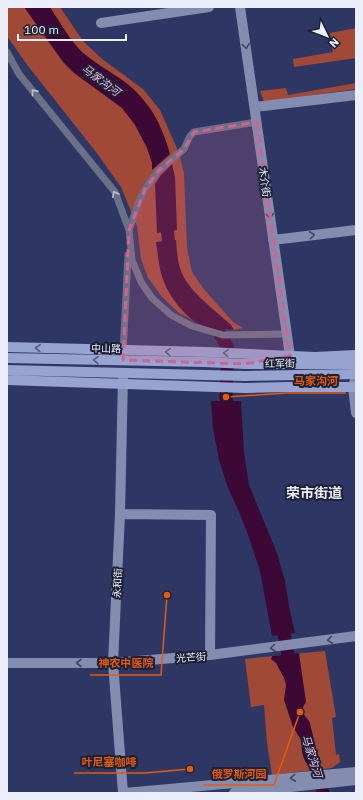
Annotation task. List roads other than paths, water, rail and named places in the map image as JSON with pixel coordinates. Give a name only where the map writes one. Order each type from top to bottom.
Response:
[{"type":"main road","points":[[7,347],[123,355],[246,359]]},
{"type":"main road","name":"中山路","points":[[7,358],[123,355]]},
{"type":"main road","name":"红军街","points":[[246,359],[290,356],[315,357],[356,355]]},
{"type":"main road","name":"红军街","points":[[246,359],[332,365],[356,364]]},
{"type":"main road","points":[[7,370],[123,374]]},
{"type":"main road","name":"红军街","points":[[123,374],[205,374],[245,376],[356,375]]},
{"type":"main road","points":[[245,376],[287,387]]},
{"type":"main road","points":[[7,380],[245,388],[354,387]]},
{"type":"street","points":[[101,23],[208,7]]},
{"type":"street","name":"木介街","points":[[240,7],[290,356]]},
{"type":"street","points":[[7,52],[19,74],[115,192],[129,230],[132,260],[141,282],[152,298],[171,315],[192,326],[223,335],[286,334]]},
{"type":"street","points":[[254,107],[356,95]]},
{"type":"street","points":[[123,355],[129,230],[139,201],[145,189],[159,170],[184,149],[190,136],[194,132],[257,122]]},
{"type":"street","points":[[273,240],[356,230]]},
{"type":"street","name":"永和街","points":[[123,374],[120,514],[112,663],[124,793]]},
{"type":"street","points":[[356,375],[354,387],[356,413]]},
{"type":"street","points":[[120,514],[211,515],[210,655]]},
{"type":"street","name":"光芒街","points":[[7,663],[112,663],[244,652],[356,636]]},
{"type":"street","points":[[124,793],[275,784],[340,777],[356,772]]},
{"type":"street","points":[[340,777],[356,780]]},
{"type":"street","points":[[234,793],[275,784]]},
{"type":"water","points":[[24,7],[50,7],[69,36],[82,52],[135,90],[148,105],[160,126],[170,154],[152,170],[152,163],[147,148],[135,125],[122,108],[74,73],[63,62]]},
{"type":"water","points":[[172,164],[175,177],[177,230],[157,233],[155,184],[161,175]]},
{"type":"water","points":[[176,240],[179,265],[189,284],[202,299],[231,325],[234,330],[210,328],[197,323],[182,310],[173,299],[162,277],[156,242]]},
{"type":"water","points":[[211,401],[241,401],[244,452],[249,485],[277,553],[285,581],[295,633],[272,636],[260,571],[247,532],[228,488],[219,460],[213,428]]},
{"type":"water","points":[[299,653],[306,702],[303,711],[310,723],[321,770],[311,771],[304,759],[301,740],[293,727],[284,700],[286,685],[284,678],[276,663],[271,659],[272,656]]},
{"type":"waterway","name":"马家沟河","points":[[166,215],[170,258]]},
{"type":"waterway","name":"马家沟河","points":[[205,317],[216,327],[228,348],[226,397],[228,419]]},
{"type":"waterway","name":"马家沟河","points":[[281,618],[291,671]]},
{"type":"waterway","name":"马家沟河","points":[[317,772],[323,793]]},
{"type":"place","name":"马家沟河","points":[[226,397]]},
{"type":"place","name":"神农中医院","points":[[167,595]]},
{"type":"place","name":"俄罗斯河园","points":[[300,712]]},
{"type":"place","name":"叶尼塞咖啡","points":[[190,769]]},
{"type":"district","name":"荣市街道","points":[[314,493]]}]
